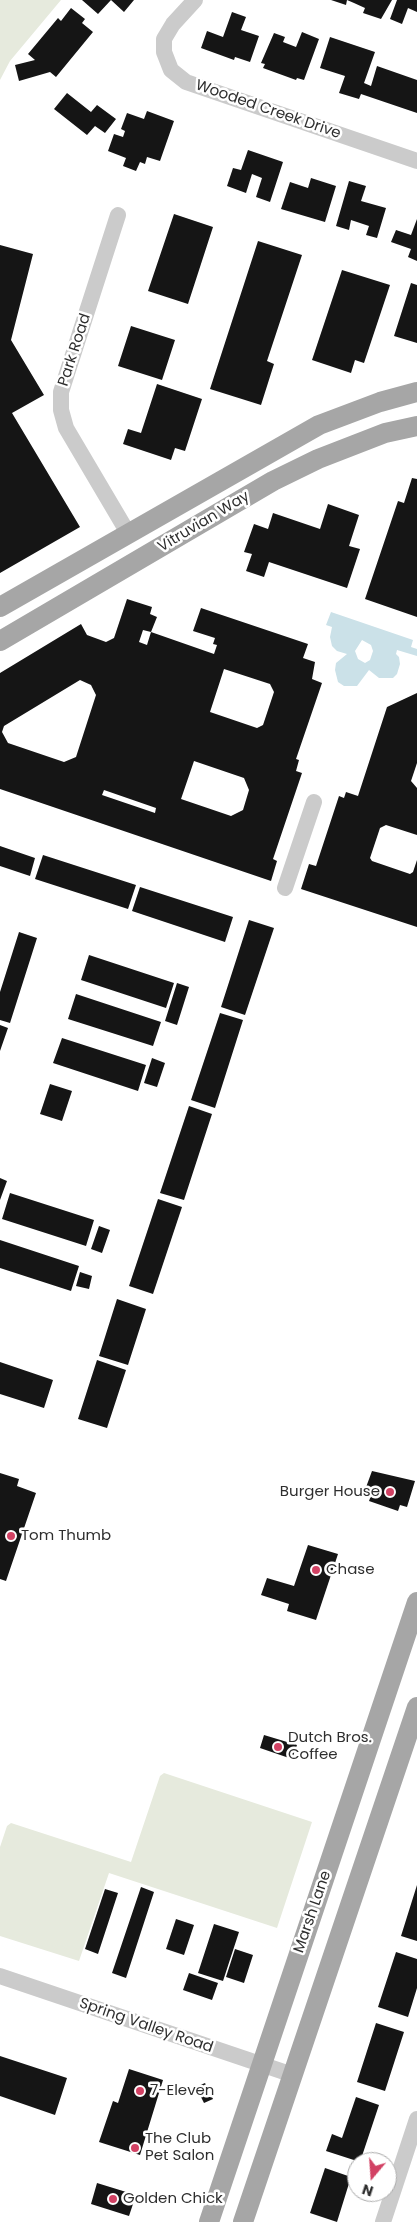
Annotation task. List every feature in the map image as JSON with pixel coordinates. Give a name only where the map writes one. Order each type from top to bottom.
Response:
[{"type":"main road","name":"Vitruvian Way","points":[[0,607],[319,424],[380,402],[417,392]]},
{"type":"main road","points":[[380,402],[385,433]]},
{"type":"main road","name":"Vitruvian Way","points":[[0,641],[273,481],[318,459],[385,433],[417,426]]},
{"type":"main road","points":[[128,533],[142,559]]},
{"type":"main road","name":"Marsh Lane","points":[[209,2222],[417,1602]]},
{"type":"main road","points":[[387,1692],[417,1701]]},
{"type":"main road","points":[[243,2222],[417,1707]]},
{"type":"street","name":"Wooded Creek Drive","points":[[195,0],[173,24],[164,39],[164,52],[171,70],[186,82],[417,161]]},
{"type":"street","name":"Park Road","points":[[118,215],[61,392],[61,401],[66,428],[128,533]]},
{"type":"street","points":[[285,888],[314,802]]},
{"type":"street","name":"Spring Valley Road","points":[[0,1976],[293,2075]]},
{"type":"street","points":[[384,2222],[417,2119]]},
{"type":"shaded area","points":[[0,0],[61,0],[10,61],[0,80]]},
{"type":"shaded area","points":[[164,1773],[312,1822],[277,1928],[109,1873],[79,1961],[0,1936],[0,1847],[7,1826],[11,1823],[131,1862],[160,1776]]},
{"type":"water","points":[[331,612],[413,640],[411,647],[417,649],[417,656],[397,650],[396,654],[399,657],[400,664],[397,674],[393,678],[379,678],[369,670],[357,686],[344,686],[338,682],[335,670],[336,663],[347,654],[337,651],[332,646],[330,637],[332,627],[326,625]],"holes":[[[362,640],[371,645],[373,651],[370,660],[365,663],[358,659],[355,651]]]},
{"type":"building","points":[[82,0],[111,0],[98,14]]},
{"type":"building","points":[[111,0],[134,0],[124,12]]},
{"type":"building","points":[[331,0],[347,0],[346,5]]},
{"type":"building","points":[[347,0],[392,0],[381,19],[363,13],[365,8]]},
{"type":"building","points":[[397,0],[417,0],[417,12],[408,8],[402,24],[390,19]]},
{"type":"building","points":[[71,8],[85,19],[82,23],[93,32],[56,77],[50,72],[19,81],[15,65],[35,60],[28,54],[58,18],[61,21]]},
{"type":"building","points":[[232,12],[246,17],[241,30],[259,36],[250,62],[235,57],[234,60],[201,48],[207,31],[223,37]]},
{"type":"building","points":[[302,32],[319,39],[304,80],[297,78],[296,80],[263,68],[265,64],[261,63],[274,33],[285,37],[283,42],[296,47]]},
{"type":"building","points":[[330,37],[375,52],[364,83],[371,86],[377,66],[417,80],[417,113],[361,94],[359,99],[339,93],[345,76],[320,68]]},
{"type":"building","points":[[67,93],[91,112],[97,105],[116,119],[105,133],[95,126],[87,135],[54,109]]},
{"type":"building","points":[[147,111],[174,121],[160,161],[147,157],[145,164],[140,162],[136,171],[123,166],[126,158],[108,151],[114,134],[123,137],[125,131],[121,129],[127,113],[144,119]]},
{"type":"building","points":[[248,150],[283,162],[270,202],[256,197],[262,178],[252,174],[246,193],[227,186],[233,168],[241,170]]},
{"type":"building","points":[[311,178],[336,186],[325,222],[281,209],[290,182],[308,188]]},
{"type":"building","points":[[349,181],[366,186],[361,201],[386,208],[377,238],[366,235],[369,226],[351,220],[349,230],[336,226]]},
{"type":"building","points":[[174,214],[213,227],[188,304],[148,291]]},
{"type":"building","points":[[417,219],[417,261],[408,257],[411,249],[391,242],[396,230],[411,235]]},
{"type":"building","points":[[258,241],[302,255],[267,361],[274,364],[261,405],[210,389]]},
{"type":"building","points":[[0,245],[33,254],[11,340],[44,395],[12,413],[80,527],[0,573]]},
{"type":"building","points":[[342,270],[390,285],[364,363],[355,360],[351,373],[312,360]]},
{"type":"building","points":[[411,283],[417,285],[417,343],[394,336]]},
{"type":"building","points":[[131,326],[175,340],[162,380],[118,366]]},
{"type":"building","points":[[157,384],[202,399],[185,451],[175,448],[171,460],[123,444],[128,429],[141,433]]},
{"type":"building","points":[[412,478],[417,479],[417,617],[365,599],[398,501],[404,503]]},
{"type":"building","points":[[328,504],[359,515],[349,546],[360,549],[347,588],[269,562],[264,577],[246,571],[252,554],[244,552],[254,524],[268,529],[273,513],[320,529]]},
{"type":"building","points":[[127,599],[152,607],[150,614],[157,617],[151,632],[214,654],[217,645],[213,644],[215,638],[193,631],[201,608],[308,644],[303,658],[315,662],[312,679],[322,683],[296,759],[299,760],[296,771],[302,773],[273,859],[277,861],[271,881],[0,789],[0,673],[81,624],[87,635],[106,642],[114,638]],"holes":[[[143,630],[151,632],[147,645],[139,642]],[[224,669],[270,684],[274,692],[263,725],[257,728],[210,712]],[[80,680],[91,685],[96,695],[76,757],[64,762],[8,743],[2,732],[4,726]],[[194,761],[244,778],[249,790],[243,810],[231,816],[181,799]],[[104,790],[156,808],[155,813],[102,795]]]},
{"type":"building","points":[[417,693],[417,763],[411,781],[417,788],[417,835],[386,825],[380,828],[370,858],[372,861],[410,874],[413,872],[417,860],[417,927],[301,889],[309,864],[316,866],[339,796],[344,798],[346,792],[358,796],[387,707]]},
{"type":"building","points":[[0,846],[35,858],[30,876],[0,866]]},
{"type":"building","points":[[43,855],[136,885],[128,909],[35,879]]},
{"type":"building","points":[[140,887],[233,917],[225,942],[132,911]]},
{"type":"building","points":[[249,920],[274,928],[245,1015],[221,1007]]},
{"type":"building","points":[[19,932],[37,938],[10,1023],[0,1020],[0,992]]},
{"type":"building","points":[[89,955],[174,983],[166,1008],[81,980]]},
{"type":"building","points":[[177,983],[189,987],[177,1025],[165,1021]]},
{"type":"building","points":[[76,994],[161,1022],[153,1046],[68,1019]]},
{"type":"building","points":[[220,1013],[243,1020],[215,1108],[191,1100]]},
{"type":"building","points":[[0,1025],[8,1028],[0,1051]]},
{"type":"building","points":[[62,1038],[146,1065],[138,1091],[53,1063]]},
{"type":"building","points":[[152,1058],[165,1063],[157,1087],[144,1083]]},
{"type":"building","points":[[50,1084],[72,1091],[62,1121],[40,1114]]},
{"type":"building","points":[[189,1106],[212,1114],[184,1200],[160,1193]]},
{"type":"building","points":[[0,1178],[7,1181],[0,1200]]},
{"type":"building","points":[[10,1193],[94,1220],[86,1246],[2,1219]]},
{"type":"building","points":[[158,1199],[182,1207],[153,1294],[129,1286]]},
{"type":"building","points":[[99,1226],[110,1230],[102,1253],[91,1249]]},
{"type":"building","points":[[0,1240],[79,1266],[71,1291],[0,1268]]},
{"type":"building","points":[[80,1272],[92,1276],[89,1289],[76,1286]]},
{"type":"building","points":[[117,1299],[146,1309],[128,1365],[99,1356]]},
{"type":"building","points":[[97,1360],[126,1370],[107,1428],[78,1419]]},
{"type":"building","points":[[0,1362],[53,1380],[44,1408],[0,1394]]},
{"type":"building","name":"Burger House","points":[[372,1471],[415,1481],[407,1507],[400,1505],[398,1511],[369,1501],[372,1493],[365,1490]]},
{"type":"building","name":"Tom Thumb","points":[[0,1473],[19,1479],[17,1486],[36,1493],[6,1581],[0,1579]]},
{"type":"building","name":"Chase","points":[[308,1545],[338,1554],[316,1620],[287,1611],[289,1604],[261,1595],[267,1578],[294,1586]]},
{"type":"building","name":"Dutch Bros. Coffee","points":[[264,1735],[297,1745],[292,1759],[260,1748]]},
{"type":"building","points":[[417,1885],[417,1941],[401,1936]]},
{"type":"building","points":[[141,1887],[154,1892],[126,1978],[112,1973]]},
{"type":"building","points":[[105,1889],[118,1893],[98,1954],[85,1949]]},
{"type":"building","points":[[176,1919],[194,1925],[184,1955],[166,1949]]},
{"type":"building","points":[[214,1924],[239,1932],[223,1981],[198,1973]]},
{"type":"building","points":[[235,1949],[253,1955],[244,1983],[226,1977]]},
{"type":"building","points":[[396,1952],[417,1959],[417,1988],[408,2017],[378,2007]]},
{"type":"building","points":[[189,1973],[218,1983],[212,2000],[183,1990]]},
{"type":"building","points":[[376,2023],[404,2032],[385,2091],[357,2082]]},
{"type":"building","points":[[0,2056],[67,2078],[55,2115],[0,2096]]},
{"type":"building","points":[[129,2069],[163,2080],[140,2155],[99,2142],[113,2101],[118,2103]]},
{"type":"building","points":[[205,2083],[213,2099],[204,2103],[196,2087]]},
{"type":"building","points":[[356,2097],[379,2105],[363,2152],[347,2152],[347,2158],[326,2151],[332,2134],[342,2138]]},
{"type":"building","points":[[325,2168],[347,2176],[347,2190],[337,2222],[310,2213]]},
{"type":"building","name":"Golden Chick","points":[[97,2183],[136,2195],[129,2216],[91,2204]]},
{"type":"place","name":"Burger House","points":[[390,1492]]},
{"type":"place","name":"Tom Thumb","points":[[11,1536]]},
{"type":"place","name":"Chase","points":[[316,1570]]},
{"type":"place","name":"Dutch Bros. Coffee","points":[[278,1747]]},
{"type":"place","name":"7-Eleven","points":[[140,2091]]},
{"type":"place","name":"The Club Pet Salon","points":[[135,2148]]},
{"type":"place","name":"Golden Chick","points":[[113,2199]]}]
